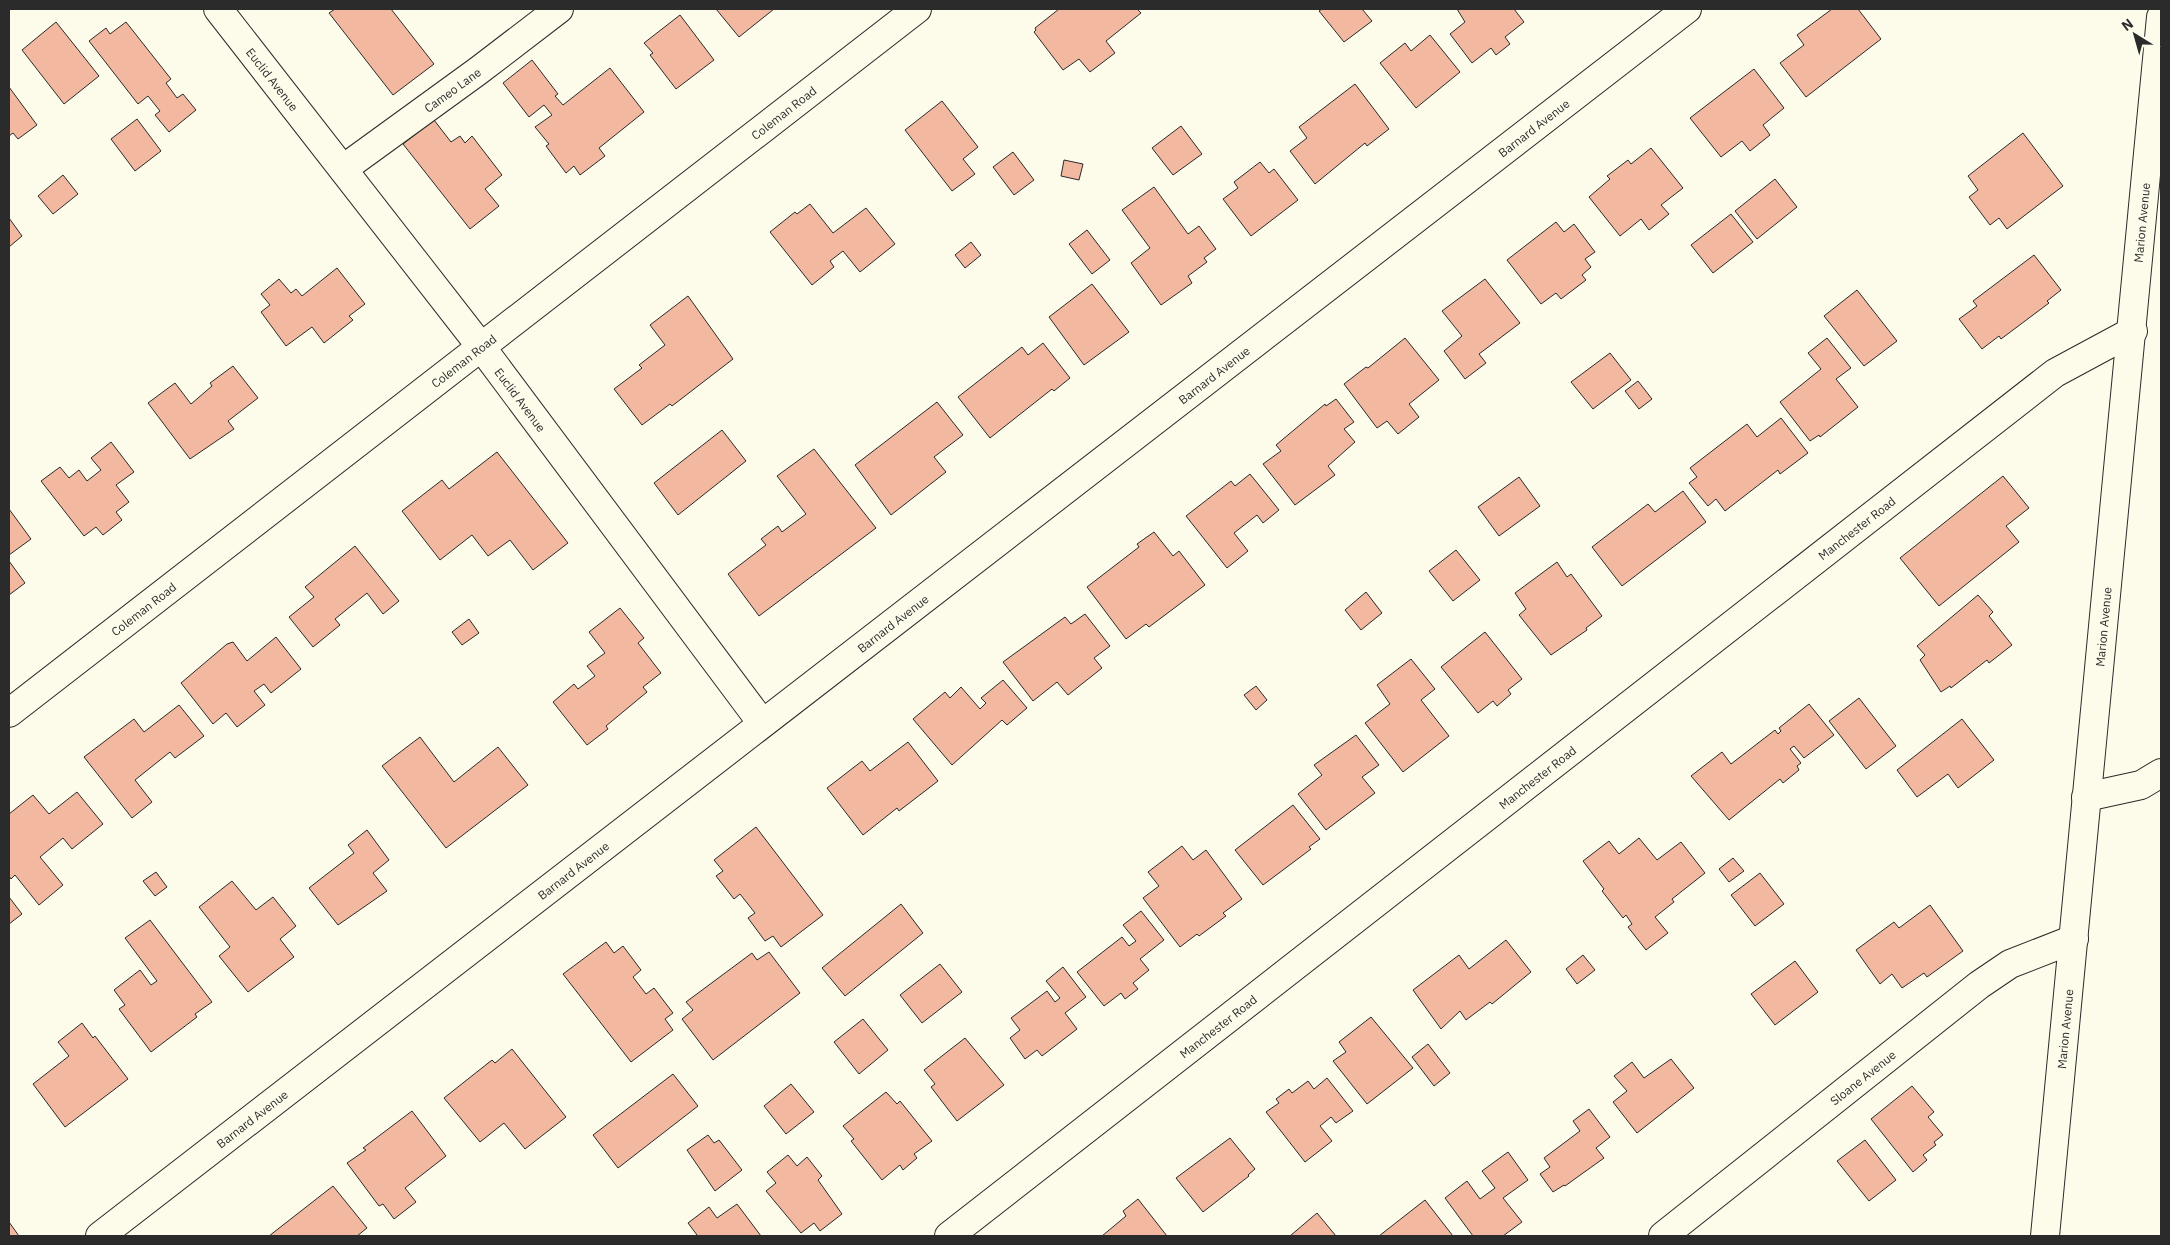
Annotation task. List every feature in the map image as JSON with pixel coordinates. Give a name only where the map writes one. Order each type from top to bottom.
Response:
[{"type":"street","name":"Euclid Avenue","points":[[218,9],[482,348],[762,723]]},
{"type":"street","name":"Cameo Lane","points":[[343,169],[478,71],[559,9]]},
{"type":"street","name":"Coleman Road","points":[[9,713],[917,9]]},
{"type":"street","name":"Barnard Avenue","points":[[100,1236],[1686,9]]},
{"type":"street","name":"Marion Avenue","points":[[2045,1236],[2086,797],[2133,331],[2161,16]]},
{"type":"street","name":"Manchester Road","points":[[949,1236],[2055,373],[2133,331]]},
{"type":"street","points":[[2086,797],[2141,785],[2161,773]]},
{"type":"street","name":"Sloane Avenue","points":[[1662,1236],[1979,985],[2010,964],[2074,939]]},
{"type":"building","points":[[335,9],[391,9],[434,64],[393,95],[329,13]]},
{"type":"building","points":[[716,9],[774,9],[739,37]]},
{"type":"building","points":[[1059,9],[1137,9],[1141,13],[1106,41],[1115,53],[1090,72],[1079,59],[1063,70],[1034,32],[1035,28]]},
{"type":"building","points":[[1322,9],[1362,9],[1372,21],[1344,42],[1319,11]]},
{"type":"building","points":[[1457,9],[1514,9],[1524,22],[1505,37],[1510,44],[1496,55],[1491,48],[1472,63],[1450,34],[1465,22]]},
{"type":"building","points":[[1832,9],[1858,9],[1881,39],[1806,97],[1780,63],[1804,45],[1797,35]]},
{"type":"building","points":[[680,15],[714,60],[676,89],[650,55],[653,53],[644,43]]},
{"type":"building","points":[[56,22],[99,76],[64,104],[22,50]]},
{"type":"building","points":[[126,22],[171,79],[166,83],[177,98],[183,94],[196,110],[169,132],[155,115],[160,111],[148,96],[138,104],[89,41],[106,28],[110,34]]},
{"type":"building","points":[[1430,35],[1460,72],[1416,108],[1380,63],[1405,43],[1411,51]]},
{"type":"building","points":[[532,60],[558,94],[555,96],[563,105],[610,68],[644,112],[599,148],[605,156],[580,175],[574,166],[566,173],[546,146],[549,144],[535,127],[552,115],[544,105],[529,117],[503,83]]},
{"type":"building","points":[[1754,69],[1784,108],[1763,125],[1770,135],[1750,151],[1742,141],[1721,157],[1690,118]]},
{"type":"building","points":[[1355,84],[1389,129],[1367,146],[1365,143],[1315,184],[1290,151],[1307,138],[1299,127]]},
{"type":"building","points":[[9,87],[37,125],[18,139],[13,133],[9,136]]},
{"type":"building","points":[[942,101],[978,147],[963,159],[975,174],[952,191],[905,130]]},
{"type":"building","points":[[137,119],[161,151],[135,171],[111,139]]},
{"type":"building","points":[[434,120],[451,142],[460,136],[465,143],[472,136],[502,175],[485,189],[499,206],[470,229],[403,144]]},
{"type":"building","points":[[1181,126],[1202,154],[1173,175],[1152,148]]},
{"type":"building","points":[[2023,133],[2063,186],[2007,229],[1999,218],[1990,225],[1969,197],[1978,190],[1968,176]]},
{"type":"building","points":[[1651,148],[1683,188],[1661,205],[1669,214],[1649,230],[1641,219],[1620,236],[1589,197],[1610,179],[1607,176],[1628,160],[1631,164]]},
{"type":"building","points":[[1013,152],[1034,180],[1014,195],[993,167]]},
{"type":"building","points":[[1064,160],[1083,164],[1079,180],[1061,176]]},
{"type":"building","points":[[1260,162],[1269,173],[1274,169],[1298,200],[1251,236],[1223,199],[1238,188],[1234,182]]},
{"type":"building","points":[[63,175],[78,194],[53,214],[38,196]]},
{"type":"building","points":[[1775,179],[1797,207],[1757,239],[1735,211]]},
{"type":"building","points":[[1154,187],[1188,234],[1199,226],[1216,249],[1204,258],[1207,262],[1188,276],[1192,283],[1161,305],[1131,263],[1150,248],[1122,210]]},
{"type":"building","points":[[810,204],[833,233],[866,208],[895,244],[860,272],[843,251],[830,261],[834,267],[812,285],[770,232],[795,212],[797,214]]},
{"type":"building","points":[[1731,214],[1753,242],[1713,273],[1691,245]]},
{"type":"building","points":[[9,218],[22,236],[9,247]]},
{"type":"building","points":[[1556,222],[1564,232],[1574,224],[1595,252],[1585,259],[1591,267],[1582,275],[1586,280],[1561,299],[1556,293],[1541,304],[1507,260]]},
{"type":"building","points":[[1087,230],[1110,260],[1092,274],[1069,244]]},
{"type":"building","points":[[971,242],[981,255],[965,268],[955,255]]},
{"type":"building","points":[[2034,255],[2061,290],[2047,301],[2049,303],[2001,339],[1999,336],[1982,349],[1959,319],[1977,306],[1973,301]]},
{"type":"building","points":[[337,268],[365,304],[349,316],[353,320],[324,343],[312,327],[286,346],[261,312],[270,305],[261,294],[279,279],[291,293],[296,289],[302,296]]},
{"type":"building","points":[[1485,279],[1520,323],[1479,354],[1486,363],[1465,379],[1444,351],[1462,336],[1442,311]]},
{"type":"building","points":[[1092,284],[1129,332],[1084,365],[1049,317]]},
{"type":"building","points":[[1857,290],[1897,341],[1864,366],[1824,316]]},
{"type":"building","points":[[688,296],[733,359],[672,406],[670,404],[642,425],[614,389],[642,368],[639,365],[665,345],[650,325]]},
{"type":"building","points":[[1405,338],[1439,380],[1409,404],[1419,417],[1398,434],[1387,421],[1377,428],[1344,384],[1366,367],[1368,368]]},
{"type":"building","points":[[1827,338],[1851,368],[1836,379],[1858,407],[1820,437],[1819,435],[1810,441],[1780,402],[1821,369],[1808,353]]},
{"type":"building","points":[[1043,343],[1070,378],[1054,391],[1052,389],[990,438],[958,397],[1022,347],[1028,355]]},
{"type":"building","points":[[1610,353],[1631,380],[1593,409],[1571,382]]},
{"type":"building","points":[[233,366],[258,398],[228,421],[234,429],[190,459],[148,403],[175,383],[191,404],[212,386],[210,383]]},
{"type":"building","points":[[1638,381],[1652,399],[1639,409],[1625,391]]},
{"type":"building","points":[[1336,399],[1354,422],[1344,429],[1355,442],[1328,466],[1335,475],[1295,505],[1263,464],[1281,451],[1276,445],[1325,404],[1326,406]]},
{"type":"building","points":[[937,402],[963,435],[934,457],[946,472],[891,515],[855,465]]},
{"type":"building","points":[[1781,418],[1808,453],[1780,474],[1778,470],[1725,511],[1716,499],[1708,506],[1689,483],[1697,477],[1690,468],[1747,424],[1757,437]]},
{"type":"building","points":[[722,430],[746,461],[678,515],[654,483]]},
{"type":"building","points":[[111,442],[134,472],[116,485],[129,502],[116,512],[122,520],[103,535],[96,527],[84,536],[41,481],[60,467],[69,478],[79,470],[87,481],[101,470],[91,458]]},
{"type":"building","points":[[814,449],[876,528],[759,616],[728,574],[766,545],[761,539],[778,526],[782,532],[806,514],[777,476]]},
{"type":"building","points":[[497,452],[568,543],[533,570],[510,540],[488,556],[472,535],[440,560],[402,511],[442,480],[449,489]]},
{"type":"building","points":[[1250,474],[1279,510],[1263,523],[1257,515],[1234,533],[1248,551],[1227,568],[1186,516],[1231,481],[1235,486]]},
{"type":"building","points":[[2003,476],[2029,508],[2006,526],[2019,542],[1939,606],[1900,558]]},
{"type":"building","points":[[1519,477],[1540,506],[1499,536],[1478,507]]},
{"type":"building","points":[[1683,491],[1706,522],[1622,586],[1592,547],[1648,504],[1655,512]]},
{"type":"building","points":[[9,509],[31,539],[9,555]]},
{"type":"building","points":[[1154,532],[1173,556],[1179,551],[1205,585],[1149,627],[1146,624],[1126,639],[1087,587],[1139,547],[1137,544]]},
{"type":"building","points":[[355,546],[399,601],[383,614],[367,593],[335,619],[340,625],[313,647],[289,617],[314,597],[305,587]]},
{"type":"building","points":[[1456,550],[1480,580],[1453,601],[1429,571]]},
{"type":"building","points":[[9,561],[25,583],[9,595]]},
{"type":"building","points":[[1557,562],[1567,577],[1571,574],[1602,616],[1586,628],[1587,630],[1551,655],[1519,615],[1526,609],[1515,593]]},
{"type":"building","points":[[1366,592],[1382,613],[1361,630],[1345,610]]},
{"type":"building","points":[[1978,595],[1993,612],[1989,616],[2012,645],[1989,663],[1987,660],[1951,688],[1950,686],[1941,692],[1920,660],[1925,655],[1917,646]]},
{"type":"building","points":[[620,608],[644,638],[638,643],[661,673],[643,687],[647,692],[606,726],[608,729],[587,745],[553,702],[574,684],[578,689],[595,676],[587,666],[605,653],[589,632]]},
{"type":"building","points":[[1085,614],[1110,646],[1094,658],[1102,668],[1068,695],[1057,682],[1033,701],[1003,662],[1065,617],[1071,624]]},
{"type":"building","points":[[469,619],[479,633],[462,645],[452,632]]},
{"type":"building","points":[[1485,632],[1522,679],[1508,690],[1511,694],[1497,706],[1493,701],[1478,713],[1441,667]]},
{"type":"building","points":[[276,637],[301,669],[271,693],[264,684],[254,691],[265,705],[237,727],[226,713],[213,724],[181,683],[227,644],[233,642],[247,661]]},
{"type":"building","points":[[1411,659],[1435,689],[1421,700],[1449,736],[1403,772],[1365,723],[1390,704],[1377,685]]},
{"type":"building","points":[[1003,680],[1027,708],[1007,725],[1002,720],[952,765],[913,719],[945,692],[950,698],[961,687],[980,709],[986,703],[981,698]]},
{"type":"building","points":[[1256,686],[1267,700],[1256,710],[1244,695]]},
{"type":"building","points":[[1859,698],[1896,746],[1866,769],[1829,721]]},
{"type":"building","points":[[1809,704],[1834,735],[1804,758],[1794,746],[1790,749],[1801,763],[1797,766],[1799,770],[1783,783],[1780,779],[1729,820],[1691,776],[1722,752],[1731,764],[1775,730],[1778,734],[1781,731],[1779,728]]},
{"type":"building","points":[[179,705],[204,736],[175,758],[170,752],[135,780],[152,802],[132,818],[84,757],[134,719],[144,732]]},
{"type":"building","points":[[1962,719],[1994,760],[1958,788],[1948,774],[1917,797],[1897,770]]},
{"type":"building","points":[[1356,735],[1379,765],[1362,777],[1375,793],[1326,830],[1298,794],[1322,775],[1314,765]]},
{"type":"building","points":[[420,737],[454,782],[498,747],[528,785],[446,848],[382,766]]},
{"type":"building","points":[[908,742],[938,781],[899,811],[897,808],[863,835],[827,788],[862,761],[870,771]]},
{"type":"building","points":[[77,792],[103,824],[72,849],[63,838],[40,857],[63,885],[39,905],[15,875],[11,879],[9,876],[9,814],[33,795],[49,814]]},
{"type":"building","points":[[1293,805],[1320,839],[1309,847],[1311,849],[1263,885],[1235,850]]},
{"type":"building","points":[[756,827],[823,915],[781,947],[773,936],[765,941],[748,918],[755,913],[740,894],[734,899],[716,876],[723,871],[714,860]]},
{"type":"building","points":[[367,830],[389,860],[373,873],[387,891],[338,925],[309,888],[354,853],[348,845]]},
{"type":"building","points":[[1639,838],[1657,860],[1681,842],[1705,873],[1672,899],[1674,902],[1655,917],[1668,933],[1646,950],[1628,927],[1632,924],[1626,915],[1623,918],[1602,891],[1604,889],[1583,861],[1609,841],[1619,854]]},
{"type":"building","points":[[1182,846],[1193,860],[1206,850],[1242,899],[1223,913],[1226,916],[1180,947],[1143,898],[1159,886],[1148,872]]},
{"type":"building","points":[[1733,858],[1744,871],[1729,882],[1719,869]]},
{"type":"building","points":[[156,872],[167,887],[155,896],[143,881]]},
{"type":"building","points":[[1760,873],[1784,904],[1755,926],[1731,895]]},
{"type":"building","points":[[232,881],[256,910],[273,897],[296,926],[280,939],[294,957],[248,992],[219,956],[230,947],[199,907]]},
{"type":"building","points":[[9,897],[22,914],[9,924]]},
{"type":"building","points":[[901,904],[923,933],[845,996],[822,968]]},
{"type":"building","points":[[1930,905],[1963,951],[1927,977],[1924,973],[1902,988],[1892,974],[1880,984],[1856,950],[1894,922],[1899,928]]},
{"type":"building","points":[[1141,911],[1164,940],[1140,959],[1149,970],[1133,983],[1138,989],[1125,999],[1121,993],[1104,1006],[1077,972],[1122,937],[1129,946],[1136,941],[1123,925]]},
{"type":"building","points":[[150,920],[212,1002],[195,1014],[197,1017],[151,1052],[119,1009],[125,1005],[114,990],[140,970],[151,985],[157,981],[125,938]]},
{"type":"building","points":[[1506,940],[1531,972],[1492,1004],[1490,1002],[1466,1020],[1460,1011],[1441,1029],[1413,990],[1459,955],[1469,969]]},
{"type":"building","points":[[606,942],[614,953],[623,946],[641,970],[633,977],[646,994],[654,988],[673,1013],[665,1019],[673,1030],[631,1062],[563,974]]},
{"type":"building","points":[[769,952],[800,993],[713,1060],[682,1019],[693,1010],[686,1002],[752,953],[757,960]]},
{"type":"building","points":[[1583,955],[1595,970],[1577,984],[1566,969]]},
{"type":"building","points":[[1795,961],[1818,992],[1775,1025],[1751,994]]},
{"type":"building","points":[[940,964],[962,992],[922,1023],[900,995]]},
{"type":"building","points":[[1063,967],[1086,997],[1065,1013],[1077,1029],[1042,1056],[1037,1050],[1025,1059],[1010,1038],[1020,1030],[1011,1018],[1047,991],[1055,1002],[1060,998],[1046,981]]},
{"type":"building","points":[[1371,1017],[1413,1068],[1367,1104],[1333,1061],[1346,1052],[1339,1042]]},
{"type":"building","points":[[863,1019],[888,1050],[859,1074],[834,1042]]},
{"type":"building","points":[[82,1023],[93,1038],[95,1036],[128,1079],[65,1127],[33,1084],[69,1056],[58,1042]]},
{"type":"building","points":[[965,1038],[1004,1085],[957,1121],[931,1087],[935,1084],[924,1070]]},
{"type":"building","points":[[1428,1044],[1450,1073],[1434,1086],[1412,1057]]},
{"type":"building","points":[[512,1049],[566,1117],[525,1149],[504,1123],[480,1142],[444,1098],[492,1060],[495,1063]]},
{"type":"building","points":[[1671,1059],[1694,1088],[1637,1133],[1613,1102],[1627,1091],[1614,1076],[1632,1062],[1644,1078]]},
{"type":"building","points":[[673,1074],[698,1106],[618,1168],[593,1135]]},
{"type":"building","points":[[1327,1078],[1353,1111],[1336,1123],[1331,1117],[1320,1126],[1332,1141],[1305,1162],[1266,1112],[1279,1103],[1276,1099],[1289,1089],[1292,1093],[1308,1081],[1314,1089]]},
{"type":"building","points":[[791,1084],[814,1112],[786,1134],[764,1106]]},
{"type":"building","points":[[1912,1086],[1934,1112],[1928,1117],[1943,1135],[1934,1142],[1936,1145],[1923,1155],[1927,1160],[1913,1172],[1871,1119]]},
{"type":"building","points":[[886,1092],[897,1104],[900,1101],[932,1141],[914,1154],[917,1158],[903,1170],[900,1165],[882,1180],[851,1141],[854,1139],[843,1126]]},
{"type":"building","points":[[1589,1109],[1610,1137],[1596,1148],[1604,1158],[1565,1186],[1553,1192],[1540,1174],[1550,1167],[1544,1158],[1580,1131],[1573,1121]]},
{"type":"building","points":[[412,1111],[446,1156],[405,1188],[416,1202],[394,1219],[383,1204],[379,1206],[347,1163],[366,1150],[363,1148]]},
{"type":"building","points":[[708,1135],[714,1143],[719,1140],[742,1170],[715,1191],[687,1150]]},
{"type":"building","points":[[1230,1138],[1255,1169],[1249,1176],[1203,1212],[1176,1178]]},
{"type":"building","points":[[1865,1140],[1896,1180],[1869,1201],[1837,1161]]},
{"type":"building","points":[[1508,1152],[1528,1180],[1503,1198],[1522,1222],[1503,1236],[1473,1236],[1445,1198],[1467,1181],[1480,1199],[1495,1188],[1482,1171]]},
{"type":"building","points":[[788,1155],[797,1166],[807,1157],[822,1176],[818,1180],[842,1214],[820,1231],[814,1223],[801,1233],[766,1191],[776,1183],[767,1172]]},
{"type":"building","points":[[333,1186],[367,1228],[357,1236],[269,1236]]},
{"type":"building","points":[[1138,1199],[1167,1236],[1102,1236],[1126,1216],[1123,1211]]},
{"type":"building","points":[[1425,1200],[1453,1236],[1379,1236]]},
{"type":"building","points":[[737,1204],[761,1236],[695,1236],[697,1235],[688,1223],[709,1207],[717,1218]]},
{"type":"building","points":[[1317,1213],[1336,1236],[1290,1236]]},
{"type":"building","points":[[9,1222],[19,1236],[9,1236]]}]
